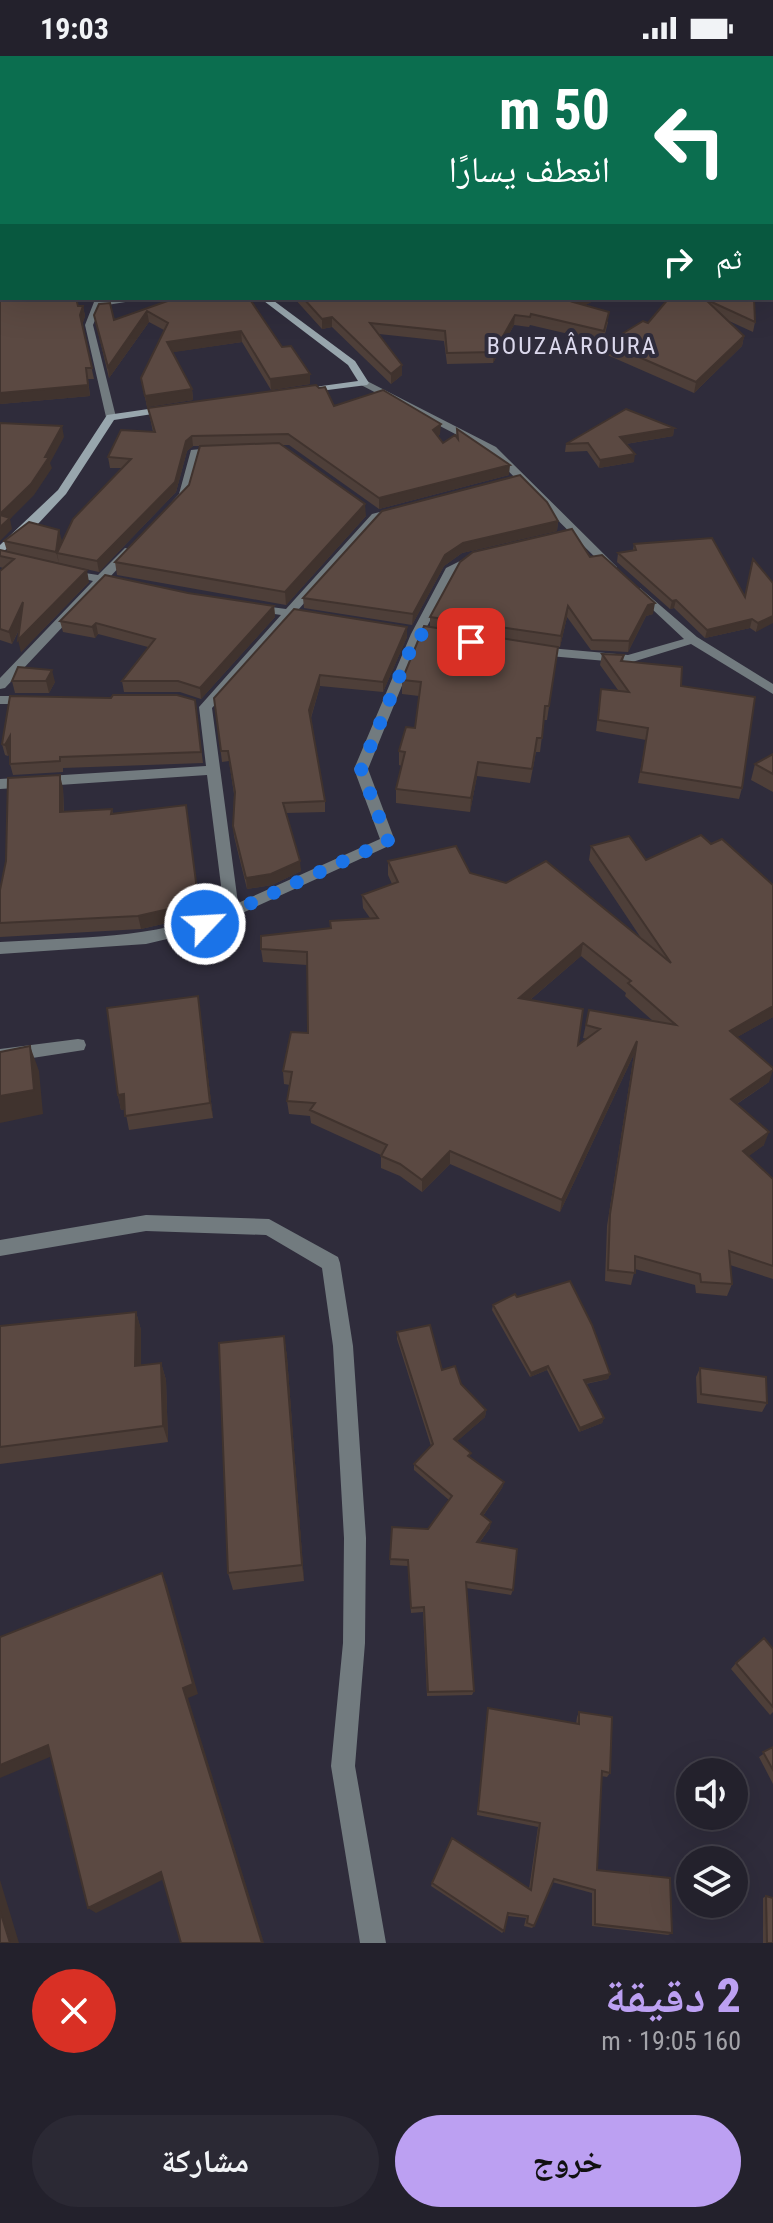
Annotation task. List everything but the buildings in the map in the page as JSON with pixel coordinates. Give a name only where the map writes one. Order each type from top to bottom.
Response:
[{"type":"street","points":[[267,300],[352,363],[364,383],[492,449],[570,533],[693,640],[773,690]]},
{"type":"street","points":[[96,301],[89,325],[111,417]]},
{"type":"street","points":[[301,391],[364,383]]},
{"type":"street","points":[[0,551],[29,528],[77,472],[93,437],[111,417],[174,408]]},
{"type":"street","points":[[163,516],[184,495],[195,452],[240,449]]},
{"type":"street","points":[[507,483],[521,479]]},
{"type":"street","points":[[365,508],[376,516]]},
{"type":"street","points":[[232,912],[213,770],[199,705],[290,613],[376,516],[405,509]]},
{"type":"street","points":[[0,685],[142,538]]},
{"type":"street","points":[[0,948],[146,938],[205,924],[388,841],[361,769],[417,634],[452,568],[467,558],[494,552]]},
{"type":"street","points":[[0,557],[14,560]]},
{"type":"street","points":[[57,570],[130,585]]},
{"type":"street","points":[[233,604],[318,617]]},
{"type":"street","points":[[520,649],[579,657],[629,659],[693,640]]},
{"type":"street","points":[[0,700],[45,700]]},
{"type":"street","points":[[0,784],[213,770]]},
{"type":"street","points":[[0,1056],[78,1045]]},
{"type":"street","points":[[0,1248],[146,1223],[269,1227],[331,1263],[343,1346],[355,1538],[354,1643],[343,1766],[373,1943]]},
{"type":"district","name":"BOUZAÂROURA","points":[[572,346]]},
{"type":"route","points":[[205,924],[388,841],[361,769],[417,634],[471,642]]}]
